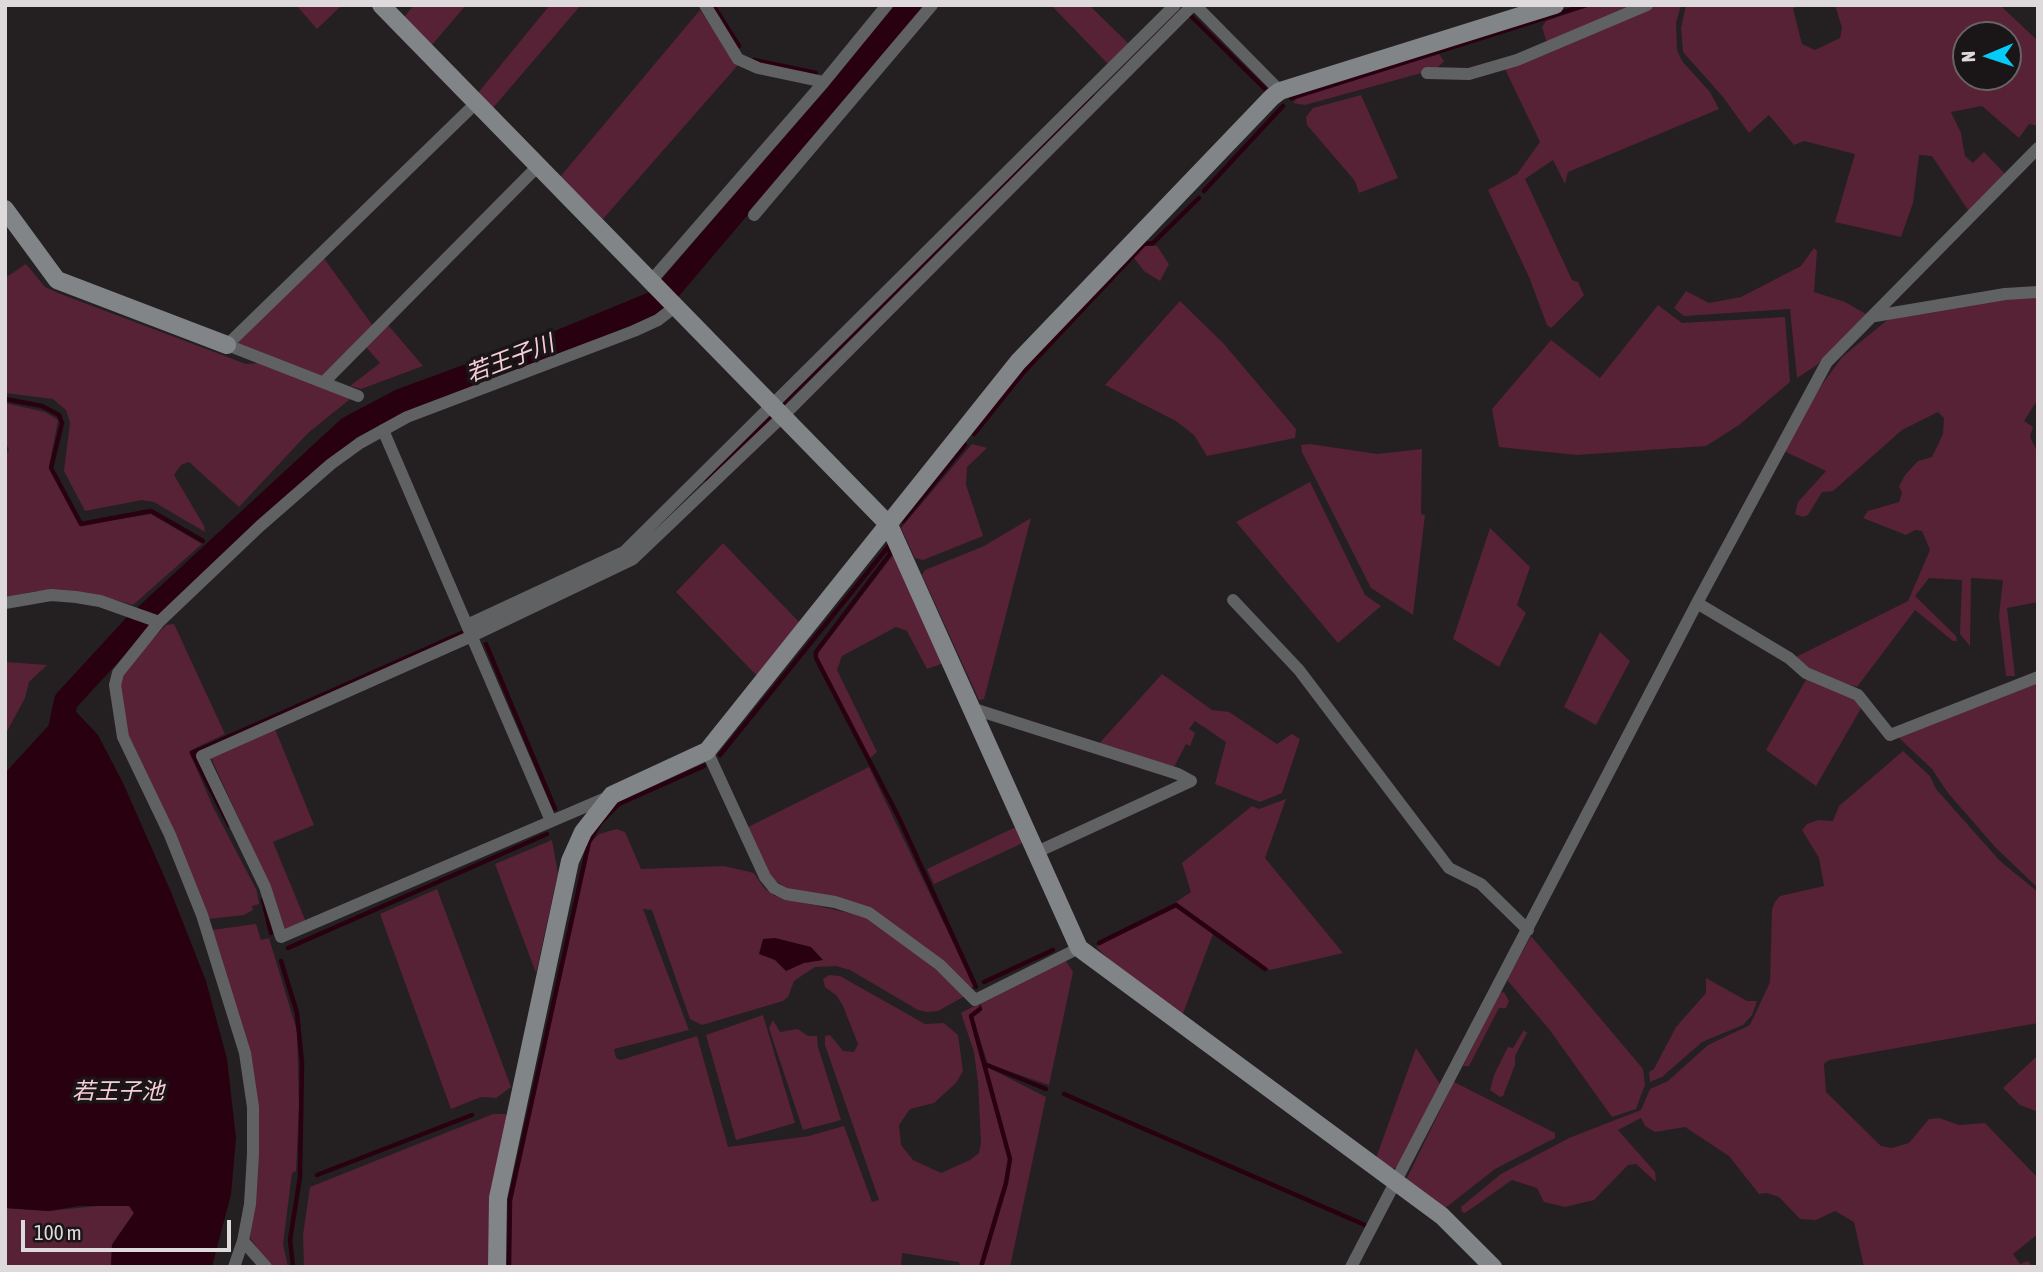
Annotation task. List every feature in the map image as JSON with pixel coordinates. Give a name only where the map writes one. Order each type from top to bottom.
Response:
[{"type":"street","points":[[381,5],[889,525],[974,709],[1079,948],[1442,1216],[1493,1267]]},
{"type":"street","points":[[705,5],[738,59],[758,68],[824,82]]},
{"type":"street","points":[[652,282],[887,5]]},
{"type":"street","points":[[754,215],[932,5]]},
{"type":"street","points":[[778,410],[1175,5]]},
{"type":"street","points":[[1280,91],[1194,5],[778,410],[624,552],[469,630],[202,756],[265,887],[281,937],[612,795],[707,751],[1018,362],[1280,91],[1555,5]]},
{"type":"street","points":[[1427,73],[1469,74],[1517,60],[1647,5]]},
{"type":"street","points":[[227,345],[476,103]]},
{"type":"street","points":[[1351,1267],[1697,603],[1828,362],[2038,148]]},
{"type":"street","points":[[324,382],[538,166]]},
{"type":"street","points":[[5,209],[57,280],[358,396]]},
{"type":"street","points":[[1875,316],[2006,294],[2038,292]]},
{"type":"street","points":[[234,1267],[243,1241],[253,1154],[253,1107],[245,1053],[227,987],[202,915],[170,835],[123,737],[116,699],[118,673],[159,622],[331,464],[407,417],[634,331],[658,320],[674,304]]},
{"type":"street","points":[[383,430],[551,821]]},
{"type":"street","points":[[5,603],[51,595],[100,601],[159,622]]},
{"type":"street","points":[[1233,600],[1299,670],[1449,868],[1481,884],[1528,930]]},
{"type":"street","points":[[1697,603],[1779,651],[1806,673],[1858,695],[1890,736],[2038,677]]},
{"type":"street","points":[[974,709],[1178,774],[1191,781],[1037,852]]},
{"type":"street","points":[[707,751],[765,877],[774,888],[786,894],[835,902],[869,913],[940,965],[975,1000],[1079,948]]},
{"type":"street","points":[[497,1267],[498,1198],[570,861],[583,832],[612,795]]},
{"type":"street","points":[[243,1241],[266,1267]]},
{"type":"shaded area","points":[[296,5],[342,5],[317,29]]},
{"type":"shaded area","points":[[414,5],[466,5],[431,46],[404,17]]},
{"type":"shaded area","points":[[550,5],[581,5],[492,109],[477,94]]},
{"type":"shaded area","points":[[1051,5],[1089,5],[1130,45],[1109,65]]},
{"type":"shaded area","points":[[1593,5],[1635,5],[1551,42],[1546,40],[1542,27],[1546,21]]},
{"type":"shaded area","points":[[1651,5],[1681,5],[1676,23],[1677,50],[1682,61],[1710,92],[1719,109],[1568,172],[1565,184],[1553,160],[1525,179],[1572,280],[1578,282],[1584,295],[1551,328],[1547,325],[1529,277],[1488,190],[1517,174],[1540,142],[1504,67]]},
{"type":"shaded area","points":[[1686,5],[1799,5],[1793,9],[1802,44],[1815,50],[1840,38],[1842,28],[1835,5],[2000,5],[2017,21],[1952,21],[1952,91],[2022,91],[2022,26],[2038,41],[2038,126],[2029,124],[2019,138],[1982,106],[1951,112],[1961,133],[1965,156],[1973,163],[1984,152],[2007,176],[1970,213],[1932,156],[1919,155],[1913,203],[1901,237],[1835,222],[1855,154],[1804,141],[1794,145],[1769,115],[1749,133],[1723,97],[1683,52],[1681,28]]},
{"type":"shaded area","points":[[700,10],[738,65],[603,219],[560,177]]},
{"type":"shaded area","points":[[1439,54],[1444,61],[1436,69],[1305,105],[1293,103],[1297,98]]},
{"type":"shaded area","points":[[1361,95],[1398,178],[1359,193],[1355,181],[1307,125],[1306,117],[1313,108]]},
{"type":"shaded area","points":[[1145,246],[1157,246],[1169,264],[1160,281],[1144,271],[1134,258]]},
{"type":"shaded area","points":[[1814,248],[1817,251],[1814,292],[1845,302],[1866,314],[1817,365],[1797,378],[1790,309],[1684,316],[1674,308],[1686,291],[1709,303],[1741,297],[1801,266]]},
{"type":"shaded area","points":[[323,257],[373,326],[323,376],[235,343]]},
{"type":"shaded area","points":[[26,264],[45,287],[58,293],[246,364],[261,363],[348,396],[349,400],[308,433],[239,507],[189,462],[181,465],[174,475],[205,532],[154,502],[142,500],[85,511],[64,471],[70,423],[66,410],[53,399],[5,393],[5,278]]},
{"type":"shaded area","points":[[2038,298],[2038,399],[2024,421],[2033,427],[2030,437],[2038,453],[2038,602],[2007,608],[2015,676],[2006,676],[1999,616],[2003,580],[1971,578],[1970,646],[1960,634],[1962,580],[1929,578],[1915,596],[1956,636],[1957,641],[1953,641],[1915,610],[1857,687],[1820,676],[1796,657],[1908,601],[1930,550],[1922,531],[1915,530],[1906,535],[1863,518],[1868,511],[1899,502],[1902,493],[1899,486],[1905,475],[1918,461],[1932,457],[1943,434],[1944,418],[1938,412],[1902,430],[1833,491],[1822,492],[1808,515],[1803,517],[1795,514],[1798,502],[1826,471],[1784,451],[1821,386],[1842,357],[1891,317],[2009,299]]},
{"type":"shaded area","points":[[1180,301],[1224,344],[1296,429],[1295,438],[1207,456],[1194,435],[1176,421],[1105,385]]},
{"type":"shaded area","points":[[1658,305],[1682,323],[1785,317],[1790,382],[1739,425],[1706,446],[1577,455],[1499,447],[1492,409],[1551,340],[1600,378]]},
{"type":"shaded area","points":[[388,325],[423,366],[361,389],[350,386],[380,363],[366,347]]},
{"type":"shaded area","points":[[5,403],[45,412],[58,420],[49,467],[80,525],[151,514],[202,544],[133,605],[89,593],[37,591],[5,597],[5,454],[9,450],[5,442]]},
{"type":"shaded area","points":[[972,444],[987,448],[967,467],[966,485],[983,536],[923,560],[915,558],[901,528]]},
{"type":"shaded area","points":[[1301,445],[1377,454],[1422,449],[1421,514],[1425,515],[1413,615],[1371,588],[1302,452]]},
{"type":"shaded area","points":[[1310,482],[1365,595],[1381,606],[1338,643],[1236,522]]},
{"type":"shaded area","points":[[1031,518],[984,699],[979,700],[922,575],[925,570],[984,546]]},
{"type":"shaded area","points":[[1490,528],[1530,567],[1517,605],[1526,613],[1499,667],[1453,639]]},
{"type":"shaded area","points":[[723,543],[800,623],[757,676],[676,592]]},
{"type":"shaded area","points":[[894,554],[944,663],[927,669],[907,631],[896,627],[842,656],[837,670],[877,752],[870,758],[818,659],[818,653]]},
{"type":"shaded area","points":[[174,624],[225,734],[189,751],[213,807],[257,891],[259,904],[252,906],[253,910],[244,915],[208,919],[127,735],[119,683],[131,662],[166,625]]},
{"type":"shaded area","points":[[1600,632],[1630,661],[1596,725],[1564,707]]},
{"type":"shaded area","points":[[5,662],[47,665],[29,682],[25,698],[5,735]]},
{"type":"shaded area","points":[[1162,674],[1212,710],[1229,712],[1277,744],[1292,734],[1300,739],[1282,793],[1260,802],[1215,784],[1226,742],[1195,721],[1189,729],[1195,733],[1190,746],[1186,744],[1173,769],[1096,747]]},
{"type":"shaded area","points":[[1807,678],[1848,693],[1863,705],[1816,786],[1766,750]]},
{"type":"shaded area","points":[[2038,680],[2038,888],[1996,848],[1948,793],[1932,769],[1897,736]]},
{"type":"shaded area","points":[[275,729],[314,825],[273,842],[306,922],[289,930],[282,928],[269,884],[211,758]]},
{"type":"shaded area","points":[[1903,751],[1930,776],[1936,789],[2000,861],[2038,892],[2038,1023],[1829,1060],[1824,1064],[1826,1092],[1881,1146],[1892,1148],[1909,1143],[1929,1119],[1939,1118],[1959,1125],[1985,1123],[2038,1178],[2038,1234],[2013,1254],[2020,1264],[2028,1261],[2033,1267],[1864,1267],[1854,1222],[1835,1211],[1816,1220],[1800,1219],[1779,1197],[1767,1193],[1759,1194],[1729,1156],[1685,1127],[1655,1132],[1645,1126],[1641,1118],[1618,1130],[1655,1172],[1656,1182],[1636,1164],[1628,1165],[1594,1200],[1565,1207],[1544,1202],[1537,1188],[1512,1180],[1465,1213],[1462,1212],[1461,1207],[1501,1174],[1569,1138],[1641,1110],[1650,1089],[1668,1081],[1708,1045],[1750,1025],[1770,982],[1772,909],[1775,902],[1780,896],[1824,886],[1819,858],[1802,830],[1807,824],[1818,820],[1833,821],[1839,806]]},
{"type":"shaded area","points":[[869,767],[974,986],[970,988],[942,961],[871,909],[788,889],[770,877],[748,827]]},
{"type":"shaded area","points":[[1286,799],[1265,858],[1343,953],[1270,970],[1176,902],[1191,892],[1182,863],[1252,806],[1259,809]]},
{"type":"shaded area","points":[[1018,826],[1025,842],[934,884],[927,869]]},
{"type":"shaded area","points":[[617,829],[625,832],[641,869],[724,866],[754,873],[764,888],[775,896],[866,917],[917,952],[965,996],[938,1011],[927,1012],[918,1010],[850,970],[836,966],[815,967],[794,981],[788,997],[783,1001],[702,1025],[690,1019],[652,910],[643,909],[689,1030],[614,1049],[616,1058],[621,1060],[697,1036],[728,1147],[809,1136],[844,1126],[872,1202],[879,1200],[825,1045],[825,1036],[830,1035],[843,1051],[854,1052],[858,1044],[843,1006],[837,996],[825,987],[823,979],[829,975],[840,976],[925,1024],[944,1023],[958,1035],[963,1071],[956,1083],[934,1103],[910,1109],[899,1125],[901,1145],[913,1160],[941,1173],[979,1153],[981,1143],[978,1082],[974,1052],[961,1013],[978,1004],[980,1008],[969,1015],[985,1066],[1046,1097],[1010,1267],[960,1267],[959,1262],[902,1253],[901,1267],[510,1267],[511,1200],[582,871],[590,843],[599,834]]},
{"type":"shaded area","points":[[552,840],[558,873],[536,973],[495,864]]},
{"type":"shaded area","points":[[437,889],[511,1087],[496,1098],[481,1097],[451,1109],[380,914]]},
{"type":"shaded area","points":[[1175,907],[1213,934],[1182,1016],[1126,975],[1096,947]]},
{"type":"shaded area","points":[[256,924],[261,940],[269,938],[297,1031],[299,1105],[296,1171],[292,1173],[283,1244],[288,1267],[271,1267],[250,1238],[257,1155],[250,1051],[212,930]]},
{"type":"shaded area","points":[[1531,936],[1643,1069],[1645,1085],[1636,1109],[1612,1117],[1549,1029],[1507,980]]},
{"type":"shaded area","points":[[1066,961],[1073,972],[1049,1085],[988,1064],[972,1016],[982,1010],[981,1002]]},
{"type":"shaded area","points":[[1706,978],[1747,1001],[1757,1001],[1752,1015],[1743,1025],[1702,1042],[1662,1077],[1650,1082],[1649,1072],[1654,1069],[1676,1027],[1706,993]]},
{"type":"shaded area","points":[[1504,992],[1509,1001],[1506,1008],[1499,1008],[1469,1066],[1463,1066],[1500,993]]},
{"type":"shaded area","points":[[763,1015],[795,1123],[736,1140],[706,1035]]},
{"type":"shaded area","points":[[773,1020],[780,1032],[798,1029],[808,1036],[817,1036],[841,1120],[803,1130],[769,1028]]},
{"type":"shaded area","points":[[1524,1030],[1527,1033],[1515,1056],[1515,1065],[1503,1096],[1500,1097],[1490,1090],[1494,1075],[1508,1047],[1513,1048]]},
{"type":"shaded area","points":[[1416,1048],[1440,1084],[1398,1167],[1391,1169],[1376,1158]]},
{"type":"shaded area","points":[[2038,1055],[2038,1112],[2020,1105],[2003,1088]]},
{"type":"shaded area","points":[[1454,1082],[1555,1133],[1555,1138],[1495,1169],[1444,1209],[1406,1180]]},
{"type":"shaded area","points":[[493,1114],[506,1114],[507,1121],[490,1267],[304,1267],[303,1235],[310,1187]]},
{"type":"shaded area","points":[[117,1204],[129,1206],[134,1213],[112,1244],[111,1267],[5,1267],[5,1208],[49,1211]]},
{"type":"water","name":"若王子池","points":[[66,701],[98,735],[124,785],[206,981],[227,1059],[236,1138],[231,1194],[212,1267],[111,1267],[112,1245],[134,1213],[129,1206],[79,1206],[49,1211],[5,1208],[5,773],[49,725]]},
{"type":"water","points":[[775,938],[811,947],[823,960],[804,963],[786,971],[775,960],[759,954],[763,939]]},
{"type":"waterway","points":[[713,5],[739,46]]},
{"type":"waterway","name":"若王子川","points":[[59,734],[66,701],[136,625],[349,428],[400,401],[547,347],[659,301],[910,5]]},
{"type":"waterway","points":[[1291,98],[1586,5]]},
{"type":"waterway","points":[[1191,16],[1268,92]]},
{"type":"waterway","points":[[754,60],[816,73]]},
{"type":"waterway","name":"若王子川","points":[[833,86],[840,91]]},
{"type":"waterway","points":[[782,404],[1093,97]]},
{"type":"waterway","points":[[1204,191],[1283,106]]},
{"type":"waterway","points":[[974,434],[1022,374],[1144,244],[1153,243],[1199,198]]},
{"type":"waterway","points":[[5,399],[42,406],[59,415],[62,423],[51,468],[81,524],[151,511],[203,541]]},
{"type":"waterway","points":[[707,480],[772,415]]},
{"type":"waterway","points":[[903,521],[965,445]]},
{"type":"waterway","points":[[888,547],[890,554],[816,652],[816,658],[899,818],[976,987]]},
{"type":"waterway","points":[[720,755],[888,547]]},
{"type":"waterway","points":[[229,825],[192,753],[464,632]]},
{"type":"waterway","points":[[486,644],[555,809]]},
{"type":"waterway","points":[[509,1267],[510,1200],[589,842],[600,823],[619,804],[704,766]]},
{"type":"waterway","points":[[288,948],[547,834]]},
{"type":"waterway","points":[[263,900],[271,933]]},
{"type":"waterway","points":[[1099,943],[1176,905],[1265,969]]},
{"type":"waterway","points":[[984,982],[1053,950]]},
{"type":"waterway","points":[[281,961],[297,1013],[302,1063],[300,1177],[290,1240],[293,1267]]},
{"type":"waterway","points":[[980,1009],[971,1016],[1010,1159],[1006,1183],[981,1267]]},
{"type":"waterway","points":[[987,1065],[1046,1089]]},
{"type":"waterway","points":[[1064,1094],[1365,1225]]},
{"type":"waterway","points":[[317,1175],[472,1115]]}]
